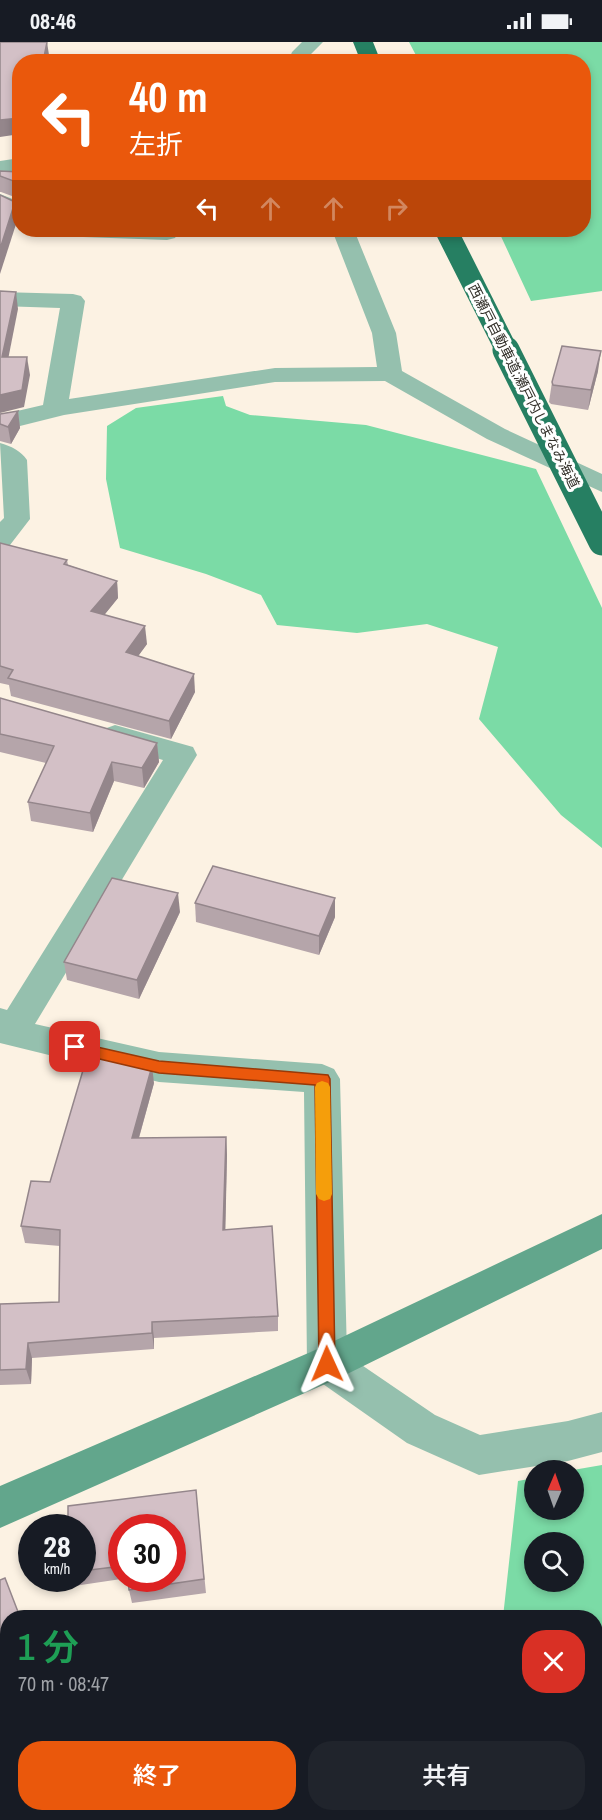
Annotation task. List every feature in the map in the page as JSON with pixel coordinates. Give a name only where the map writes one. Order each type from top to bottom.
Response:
[{"type":"highway","name":"西瀬戸自動車道;瀬戸内しまなみ海道","points":[[450,237],[476,293],[602,542]]},
{"type":"highway","points":[[541,418],[602,518]]},
{"type":"street","points":[[301,54],[313,42]]},
{"type":"street","points":[[346,237],[384,333],[390,374]]},
{"type":"street","points":[[0,299],[73,301],[55,410]]},
{"type":"street","points":[[0,423],[55,410],[275,375],[390,374],[496,434],[602,484]]},
{"type":"street","points":[[0,451],[14,460],[17,519],[0,539]]},
{"type":"street","points":[[91,730],[182,755],[6,1028],[159,1067],[322,1079],[327,1364]]},
{"type":"street","points":[[0,1507],[327,1364],[602,1231]]},
{"type":"street","points":[[327,1364],[421,1429],[479,1455],[568,1441],[602,1432]]},
{"type":"green space","points":[[409,42],[602,42],[602,291],[531,301],[501,237],[591,237],[591,54],[415,54]]},
{"type":"green space","points":[[223,396],[226,406],[250,415],[366,425],[536,469],[602,608],[602,848],[561,815],[479,719],[498,647],[427,624],[357,633],[277,625],[261,595],[206,574],[120,548],[106,479],[107,426],[136,408]]},
{"type":"green space","points":[[602,1465],[602,1610],[504,1610],[518,1481],[524,1480],[524,1520],[584,1520],[584,1468]]},
{"type":"building","points":[[0,42],[47,42],[45,54],[12,54],[12,119],[0,120]]},
{"type":"building","points":[[0,171],[12,172],[12,180],[0,176]]},
{"type":"building","points":[[0,195],[12,201],[12,211],[0,249]]},
{"type":"building","points":[[0,291],[16,292],[2,357],[27,357],[22,390],[0,395]]},
{"type":"building","points":[[562,346],[601,351],[591,390],[553,385]]},
{"type":"building","points":[[18,411],[8,427],[0,424],[0,414]]},
{"type":"building","points":[[0,543],[67,560],[64,564],[117,581],[91,611],[145,626],[126,652],[194,674],[169,721],[8,678],[13,670],[0,666]]},
{"type":"building","points":[[0,698],[157,743],[142,768],[112,762],[90,813],[28,802],[54,746],[0,734]]},
{"type":"building","points":[[213,866],[335,898],[319,936],[195,903]]},
{"type":"building","points":[[112,878],[178,893],[137,980],[64,962]]},
{"type":"building","points":[[89,1050],[152,1066],[132,1138],[226,1137],[223,1230],[272,1226],[278,1316],[152,1322],[152,1333],[28,1343],[26,1369],[0,1370],[0,1304],[59,1302],[60,1230],[21,1226],[31,1181],[50,1182]]},
{"type":"building","points":[[196,1490],[204,1579],[186,1582],[186,1514],[108,1514],[108,1568],[96,1569],[96,1514],[68,1514],[68,1506]]},
{"type":"building","points":[[5,1578],[17,1610],[0,1610],[0,1580]]},
{"type":"slow traffic","points":[[322,1087],[324,1194]]},
{"type":"route","points":[[75,1047],[159,1067],[322,1079],[327,1364]]}]
